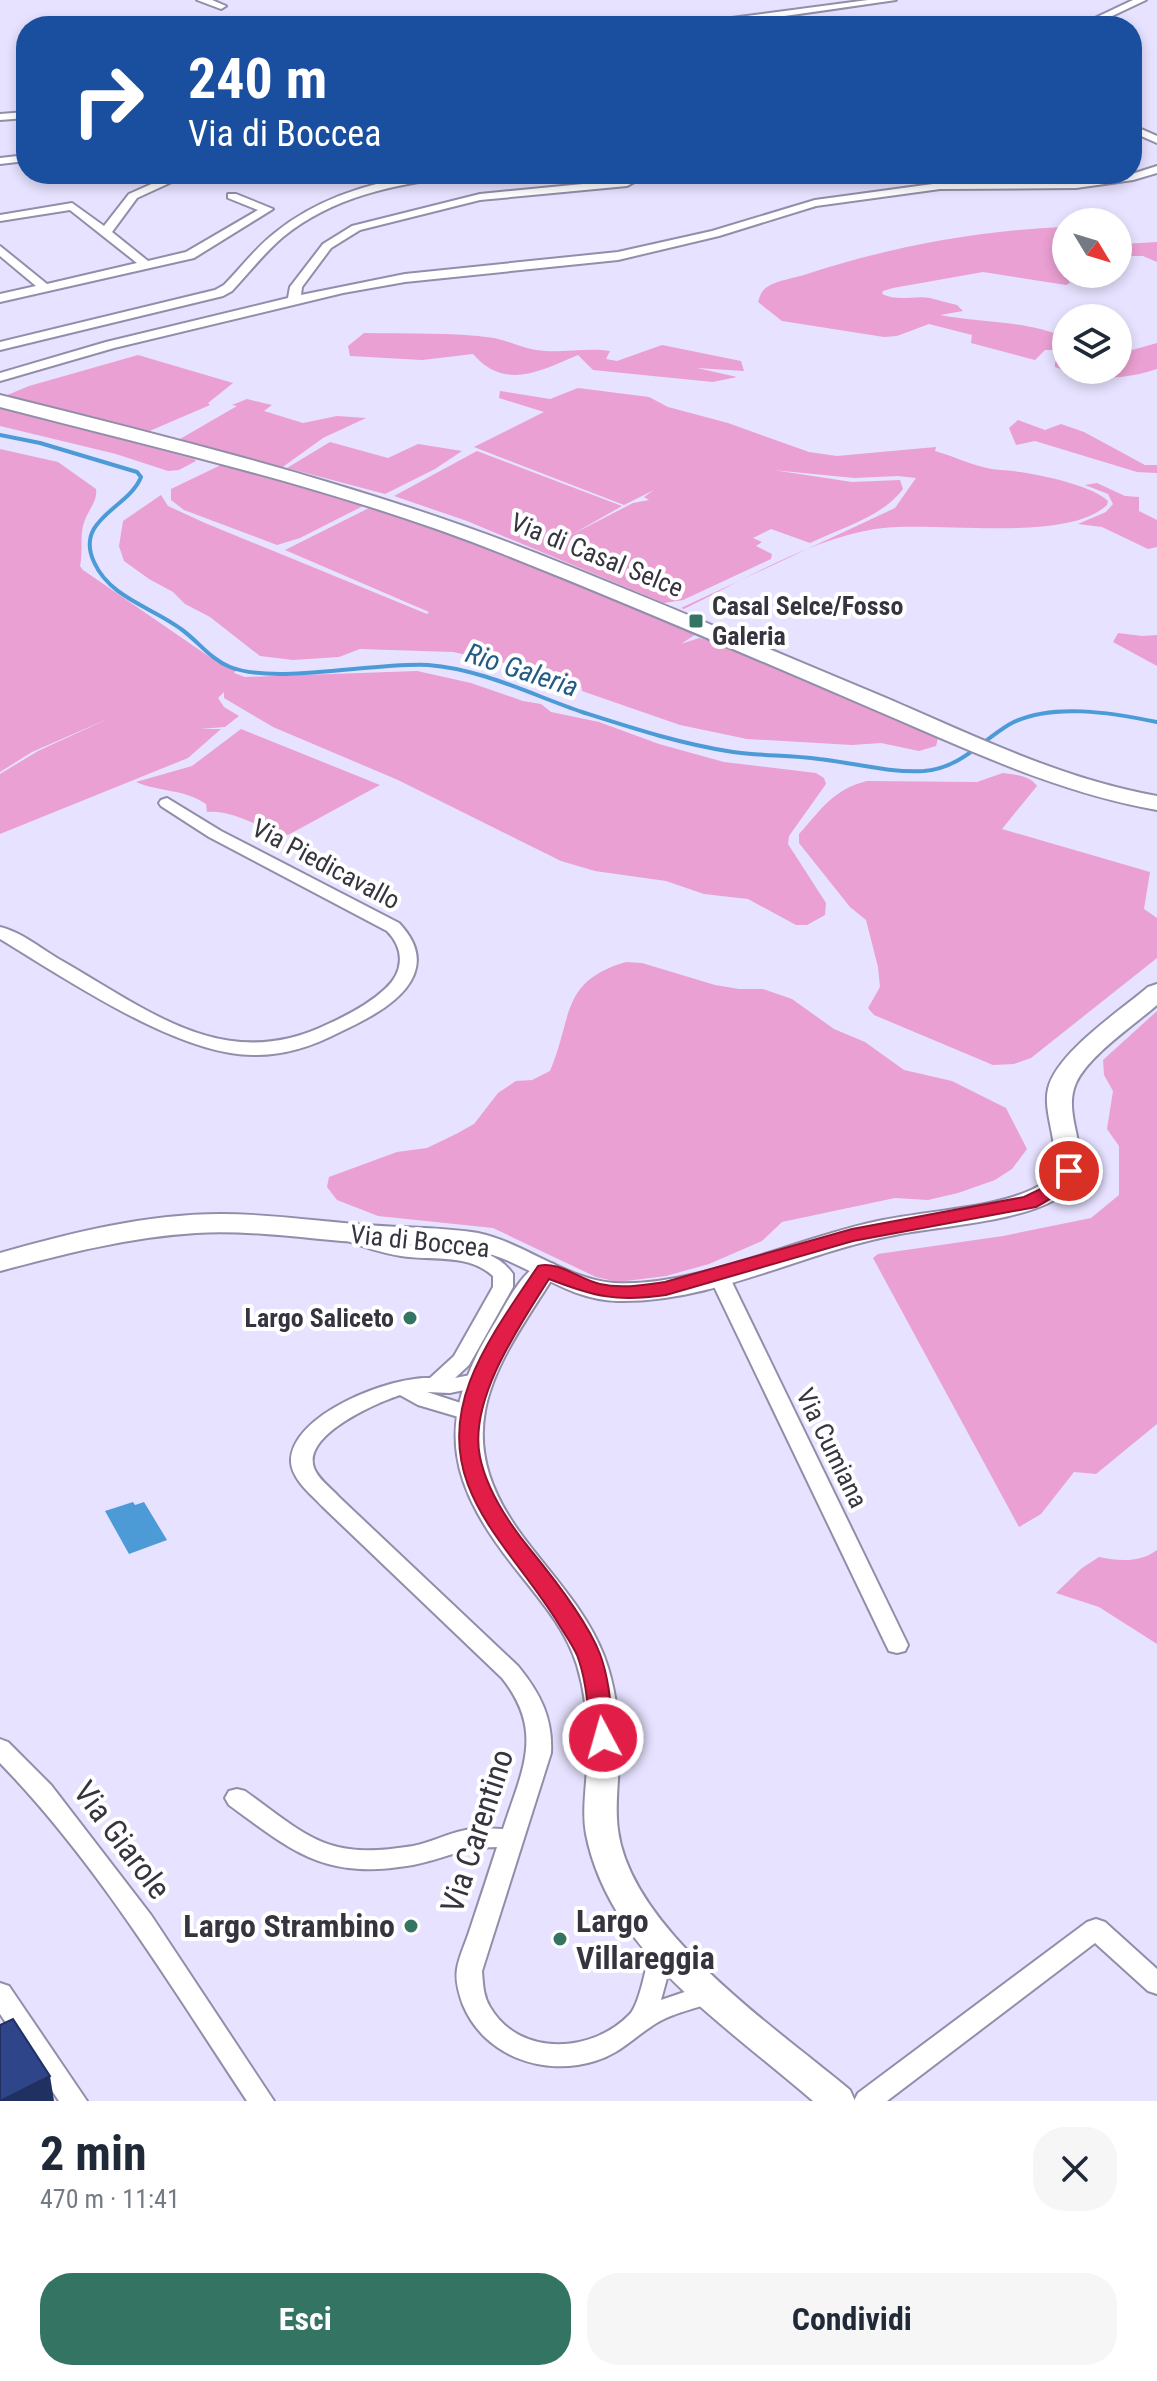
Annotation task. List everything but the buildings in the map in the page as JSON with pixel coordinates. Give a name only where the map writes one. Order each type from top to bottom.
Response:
[{"type":"main road","name":"Via di Casal Selce","points":[[0,401],[426,516],[708,631],[1017,764],[1083,788],[1157,803]]},
{"type":"main road","name":"Via di Boccea","points":[[0,1262],[114,1233],[184,1224],[222,1223],[484,1243],[589,1289],[614,1293],[653,1291],[852,1235],[1029,1202],[1052,1191],[1066,1176],[1071,1162],[1058,1116],[1057,1101],[1064,1076],[1157,992]]},
{"type":"street","points":[[202,0],[221,6]]},
{"type":"street","points":[[769,16],[891,0]]},
{"type":"street","points":[[1105,16],[1141,0]]},
{"type":"street","points":[[106,232],[133,196],[160,184]]},
{"type":"street","points":[[0,346],[219,293],[237,280],[277,236],[316,211],[387,184]]},
{"type":"street","points":[[294,301],[296,287],[321,254],[335,239],[356,228],[480,197],[614,184]]},
{"type":"street","points":[[0,377],[110,345],[294,301],[405,278],[618,256],[715,234],[815,203],[940,186],[1083,184]]},
{"type":"street","points":[[0,298],[199,251],[267,209],[232,196]]},
{"type":"street","points":[[0,218],[72,206],[146,265]]},
{"type":"street","points":[[0,250],[45,288]]},
{"type":"street","name":"Via Piedicavallo","points":[[0,932],[175,1032],[213,1047],[235,1051],[271,1050],[318,1038],[379,1002],[403,980],[409,965],[409,949],[389,924],[215,834],[167,803]]},
{"type":"street","points":[[347,1234],[404,1250],[473,1257],[489,1263],[503,1274],[503,1287],[462,1360],[437,1384]]},
{"type":"street","points":[[545,1270],[511,1322],[481,1380],[472,1414],[468,1455],[483,1495],[499,1524],[544,1582],[588,1652],[602,1720],[602,1831],[610,1864],[625,1899],[663,1949],[838,2101]]},
{"type":"street","name":"Via Cumiana","points":[[718,1274],[897,1645]]},
{"type":"street","name":"Via Carentino","points":[[481,1380],[449,1386],[402,1387],[350,1408],[308,1442],[302,1464],[331,1502],[527,1691],[539,1715],[540,1740],[469,1971],[468,1987],[477,2013],[497,2035],[513,2045],[541,2054],[569,2056],[596,2051],[611,2044],[644,2017],[711,1993]]},
{"type":"street","points":[[402,1387],[425,1400],[472,1414]]},
{"type":"street","name":"Via Giarole","points":[[0,1748],[43,1792],[142,1922],[261,2101]]},
{"type":"street","points":[[237,1798],[296,1841],[320,1854],[349,1861],[414,1855],[470,1838],[512,1838]]},
{"type":"street","points":[[867,2101],[1096,1929],[1157,1984]]},
{"type":"street","points":[[644,2017],[663,1949]]},
{"type":"street","points":[[0,1993],[74,2101]]},
{"type":"shaded area","points":[[1052,228],[1052,283],[983,272],[893,288],[882,294],[894,298],[924,297],[957,305],[963,311],[940,315],[1052,332],[1052,350],[1045,350],[1035,360],[971,343],[972,335],[929,324],[897,336],[884,337],[782,321],[758,302],[763,290],[776,283],[870,256],[968,236]]},
{"type":"shaded area","points":[[1157,242],[1157,262],[1143,256],[1132,256],[1132,243]]},
{"type":"shaded area","points":[[364,333],[478,336],[536,350],[610,351],[606,359],[617,361],[662,345],[741,361],[744,371],[697,368],[737,377],[713,382],[593,370],[578,355],[537,371],[510,375],[485,365],[473,354],[422,360],[350,356],[348,346]]},
{"type":"shaded area","points":[[1157,343],[1157,369],[1132,375],[1132,350]]},
{"type":"shaded area","points":[[138,355],[233,383],[208,403],[210,405],[145,433],[5,396],[29,386]]},
{"type":"shaded area","points":[[578,388],[649,397],[668,407],[728,423],[809,452],[837,456],[936,447],[935,451],[985,467],[1073,484],[1108,501],[1107,505],[1088,517],[1061,524],[875,529],[805,550],[895,508],[916,478],[854,478],[773,470],[852,482],[900,480],[903,489],[873,514],[810,543],[771,529],[753,538],[762,542],[756,546],[772,554],[771,559],[683,600],[664,603],[467,521],[394,496],[477,451],[622,506],[571,535],[633,503],[649,500],[644,497],[654,490],[624,505],[474,447],[544,412],[499,398],[500,391],[550,399]]},
{"type":"shaded area","points":[[247,399],[272,405],[264,411],[303,423],[337,416],[366,418],[323,438],[280,469],[180,439],[237,406],[232,405]]},
{"type":"shaded area","points":[[0,407],[196,461],[179,470],[168,471],[116,454],[0,426]]},
{"type":"shaded area","points":[[1018,420],[1045,430],[1061,424],[1084,432],[1145,465],[1157,465],[1157,473],[1137,472],[1035,441],[1016,445],[1009,428]]},
{"type":"shaded area","points":[[330,442],[388,458],[418,444],[462,451],[435,469],[385,494],[287,468]]},
{"type":"shaded area","points":[[0,449],[58,462],[96,489],[82,531],[80,566],[83,570],[217,662],[236,670],[234,673],[245,677],[417,671],[471,683],[541,704],[551,712],[599,722],[659,744],[724,762],[816,773],[824,778],[826,784],[789,836],[788,844],[826,903],[825,915],[807,925],[796,925],[748,899],[704,894],[666,881],[595,871],[561,861],[398,780],[273,727],[224,698],[224,692],[218,698],[224,707],[239,716],[225,727],[200,729],[221,729],[188,758],[0,834],[0,774],[38,751],[112,717],[32,752],[0,772]]},
{"type":"shaded area","points":[[225,463],[365,505],[300,538],[277,545],[184,510],[171,500],[171,489]]},
{"type":"shaded area","points":[[1097,483],[1125,496],[1139,497],[1139,511],[1157,520],[1157,547],[1148,549],[1102,527],[1078,524],[1106,512],[1113,504],[1108,494],[1085,485]]},
{"type":"shaded area","points":[[161,495],[168,506],[205,523],[427,614],[429,612],[285,550],[375,505],[522,561],[527,560],[696,634],[681,644],[699,638],[715,642],[938,738],[936,746],[919,751],[881,743],[852,745],[747,739],[680,725],[582,691],[581,684],[573,687],[560,683],[539,667],[525,667],[453,652],[360,649],[339,657],[293,660],[260,656],[210,617],[185,604],[173,592],[124,561],[119,546],[123,521]]},
{"type":"shaded area","points":[[745,578],[684,609],[681,608]]},
{"type":"shaded area","points":[[1118,633],[1157,635],[1157,666],[1113,642]]},
{"type":"shaded area","points":[[241,729],[380,785],[288,835],[228,814],[207,812],[206,804],[198,799],[136,782],[192,766]]},
{"type":"shaded area","points":[[1003,773],[1026,778],[1037,786],[1002,829],[1150,872],[1144,909],[1157,918],[1157,958],[1031,1058],[1014,1064],[993,1065],[874,1015],[868,1008],[880,987],[866,920],[850,907],[799,843],[799,834],[836,795],[867,781],[977,782]]},
{"type":"shaded area","points":[[626,962],[642,963],[715,985],[763,989],[792,999],[834,1029],[865,1042],[904,1070],[952,1081],[1006,1108],[1027,1149],[1012,1169],[995,1180],[958,1193],[928,1200],[895,1198],[782,1222],[762,1241],[709,1264],[666,1276],[618,1282],[596,1277],[493,1228],[378,1216],[337,1200],[327,1187],[329,1177],[397,1152],[427,1148],[474,1124],[498,1093],[516,1081],[532,1080],[550,1071],[572,1003],[579,991],[590,979]]},
{"type":"shaded area","points":[[1157,1011],[1157,1424],[1096,1474],[1074,1472],[1041,1514],[1019,1527],[873,1258],[878,1254],[1003,1236],[1091,1218],[1119,1195],[1119,1146],[1107,1129],[1113,1091],[1104,1075],[1103,1060]]},
{"type":"shaded area","points":[[1157,1550],[1157,1644],[1099,1607],[1056,1593],[1082,1568],[1099,1557],[1129,1560]]},
{"type":"water","points":[[133,1502],[135,1505],[144,1502],[167,1540],[129,1554],[105,1511]]},
{"type":"waterway","name":"Rio Galeria","points":[[0,435],[40,443],[137,472],[141,477],[135,488],[97,524],[91,535],[94,562],[110,585],[121,593],[170,621],[223,664],[250,672],[299,673],[406,665],[448,667],[487,677],[619,724],[694,745],[898,771],[924,771],[949,765],[1010,724],[1044,713],[1082,711],[1157,722]]},
{"type":"place","name":"Casal Selce/Fosso Galeria","points":[[696,621]]},
{"type":"place","name":"Largo Saliceto","points":[[410,1318]]},
{"type":"place","name":"Largo Strambino","points":[[411,1926]]},
{"type":"place","name":"Largo Villareggia","points":[[560,1939]]},
{"type":"route","points":[[603,1738],[588,1652],[544,1582],[499,1524],[483,1495],[468,1455],[472,1414],[481,1380],[508,1328],[545,1270],[598,1291],[637,1293],[666,1289],[852,1235],[957,1218],[1029,1202],[1052,1191],[1069,1171]]}]
